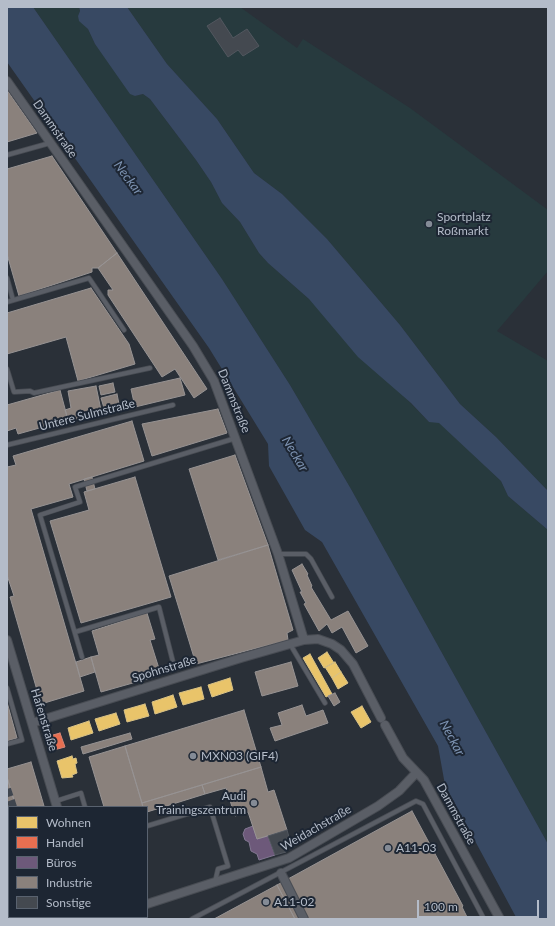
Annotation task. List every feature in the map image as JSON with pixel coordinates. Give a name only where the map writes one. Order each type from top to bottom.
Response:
[{"type":"street","name":"Dammstraße","points":[[7,81],[193,346],[214,380],[278,554],[304,640],[318,640],[332,644],[341,650],[353,664],[403,758],[424,780],[500,919]]},
{"type":"street","name":"Hafenstraße","points":[[7,640],[56,804]]},
{"type":"street","name":"Spohnstraße","points":[[32,723],[304,640]]},
{"type":"street","name":"Weidachstraße","points":[[148,904],[289,858],[300,853],[378,806],[399,791],[416,773]]},
{"type":"street","points":[[281,873],[304,919]]},
{"type":"lane","points":[[7,155],[50,142]]},
{"type":"lane","points":[[7,278],[13,300]]},
{"type":"lane","points":[[7,302],[89,278],[124,330]]},
{"type":"lane","points":[[7,369],[14,392],[30,391],[34,393],[150,368]]},
{"type":"lane","name":"Untere Sulmstraße","points":[[7,445],[172,405]]},
{"type":"lane","points":[[82,657],[40,515],[80,502],[76,487],[236,438]]},
{"type":"lane","points":[[278,554],[306,554],[311,559],[332,597]]},
{"type":"lane","points":[[75,632],[159,607],[174,666]]},
{"type":"lane","points":[[290,644],[325,703]]},
{"type":"lane","points":[[7,688],[22,740],[7,744]]},
{"type":"lane","points":[[56,804],[81,793],[86,806]]},
{"type":"lane","points":[[192,919],[416,801],[423,804],[484,919]]},
{"type":"lane","points":[[148,826],[210,807],[228,866],[218,869],[215,882]]},
{"type":"green space","points":[[33,7],[79,7],[80,12],[78,16],[88,29],[95,44],[135,96],[143,94],[150,99],[196,160],[211,182],[222,203],[240,222],[259,253],[268,263],[309,299],[429,422],[439,422],[501,481],[508,496],[548,530],[548,844],[351,489],[290,385],[222,279]]},
{"type":"green space","points":[[127,7],[240,7],[297,48],[303,39],[410,108],[548,210],[548,271],[497,331],[548,361],[548,491],[496,437],[460,404],[400,325],[327,239],[282,194],[254,173],[217,119],[167,64]]},
{"type":"water","name":"Neckar","points":[[7,7],[33,7],[222,279],[290,385],[351,489],[548,844],[548,919],[517,919],[445,785],[438,746],[322,542],[305,530],[269,466],[268,444],[209,348],[7,62]]},
{"type":"water","points":[[79,7],[127,7],[167,64],[217,119],[254,173],[282,194],[327,239],[400,325],[460,404],[496,437],[548,491],[548,530],[508,496],[501,481],[439,423],[429,422],[411,403],[358,357],[309,299],[268,263],[259,253],[240,222],[222,203],[211,182],[196,160],[150,99],[143,94],[135,96],[130,94],[95,44],[88,29],[79,21]]},
{"type":"building: Wohnen","points":[[327,652],[334,663],[324,668],[318,658]]},
{"type":"building: Wohnen","points":[[310,654],[332,694],[326,697],[303,658]]},
{"type":"building: Wohnen","points":[[335,662],[341,672],[332,678],[325,667]]},
{"type":"building: Wohnen","points":[[341,672],[348,683],[338,689],[332,678]]},
{"type":"building: Wohnen","points":[[230,678],[233,690],[212,697],[208,685]]},
{"type":"building: Wohnen","points":[[201,687],[204,699],[183,705],[179,693]]},
{"type":"building: Wohnen","points":[[173,695],[177,707],[155,714],[152,702]]},
{"type":"building: Wohnen","points":[[145,704],[149,716],[127,722],[124,710]]},
{"type":"building: Wohnen","points":[[362,706],[371,722],[361,728],[351,712]]},
{"type":"building: Wohnen","points":[[116,713],[120,724],[99,731],[95,719]]},
{"type":"building: Wohnen","points":[[89,721],[93,733],[71,740],[68,728]]},
{"type":"building: Wohnen","points":[[72,756],[73,759],[76,758],[77,763],[75,764],[77,773],[72,775],[73,777],[62,778],[57,761]]},
{"type":"building: Handel","points":[[60,733],[65,747],[50,751],[46,737]]},
{"type":"building: Büros","points":[[253,826],[257,839],[268,836],[275,855],[259,860],[257,854],[251,851],[249,842],[245,840],[243,834],[245,829]]},
{"type":"building: Industrie","points":[[7,90],[37,133],[7,142]]},
{"type":"building: Industrie","points":[[52,156],[117,253],[98,268],[92,268],[92,272],[19,296],[7,254],[7,169]]},
{"type":"building: Industrie","points":[[117,253],[207,389],[194,398],[175,369],[162,377],[108,295],[108,290],[113,290],[98,268]]},
{"type":"building: Industrie","points":[[91,288],[129,344],[135,364],[78,381],[66,337],[7,354],[7,313]]},
{"type":"building: Industrie","points":[[180,378],[185,395],[135,407],[131,389]]},
{"type":"building: Industrie","points":[[113,383],[115,392],[101,395],[99,386]]},
{"type":"building: Industrie","points":[[96,386],[102,415],[68,420],[65,410],[71,408],[68,391]]},
{"type":"building: Industrie","points":[[60,390],[68,420],[18,434],[16,428],[7,431],[7,405]]},
{"type":"building: Industrie","points":[[117,394],[119,404],[104,408],[101,398]]},
{"type":"building: Industrie","points":[[218,409],[227,433],[152,456],[142,424]]},
{"type":"building: Industrie","points":[[132,421],[144,461],[69,484],[73,497],[31,509],[84,691],[41,704],[10,597],[14,596],[7,575],[7,467],[16,465],[13,456]]},
{"type":"building: Industrie","points":[[235,455],[268,545],[218,560],[189,469]]},
{"type":"building: Industrie","points":[[92,477],[95,489],[87,491],[84,479]]},
{"type":"building: Industrie","points":[[135,477],[171,597],[81,623],[50,521],[89,510],[84,492]]},
{"type":"building: Industrie","points":[[268,545],[293,630],[287,633],[288,640],[196,664],[169,576]]},
{"type":"building: Industrie","points":[[302,564],[308,574],[311,587],[331,620],[348,611],[368,646],[356,653],[342,627],[332,633],[327,624],[319,631],[304,604],[306,603],[300,592],[302,592],[292,570]]},
{"type":"building: Industrie","points":[[147,613],[155,639],[150,640],[161,675],[101,692],[91,657],[99,655],[92,631]]},
{"type":"building: Industrie","points":[[91,657],[95,672],[80,677],[76,662]]},
{"type":"building: Industrie","points":[[291,662],[298,686],[262,696],[255,672]]},
{"type":"building: Industrie","points":[[335,693],[340,702],[334,706],[328,696]]},
{"type":"building: Industrie","points":[[7,702],[17,738],[7,741]]},
{"type":"building: Industrie","points":[[302,705],[306,716],[323,710],[328,723],[275,741],[270,728],[282,725],[278,713]]},
{"type":"building: Industrie","name":"MXN03 (GIF4)","points":[[244,710],[261,767],[142,803],[125,746]]},
{"type":"building: Industrie","points":[[130,733],[132,739],[83,754],[81,747]]},
{"type":"building: Industrie","points":[[125,746],[143,806],[104,806],[89,757]]},
{"type":"building: Industrie","points":[[31,762],[44,806],[16,806],[7,777],[7,769]]},
{"type":"building: Industrie","name":"Audi Trainingszentrum","points":[[261,767],[268,792],[274,790],[287,830],[257,839],[248,812],[235,816],[226,788],[205,794],[202,785]]},
{"type":"building: Industrie","points":[[7,777],[16,806],[8,806],[8,918],[41,919],[7,919]]},
{"type":"building: Industrie","points":[[202,785],[205,794],[148,812],[148,806],[143,806],[142,803]]},
{"type":"building: Industrie","name":"A11-03","points":[[412,811],[463,906],[462,907],[468,919],[295,919],[277,885]]},
{"type":"building: Industrie","name":"A11-02","points":[[277,885],[295,919],[214,919]]},
{"type":"building: Industrie","points":[[80,918],[80,919],[55,919]]},
{"type":"building: Sonstige","points":[[220,18],[233,38],[247,29],[259,46],[243,56],[238,50],[228,57],[207,26]]},
{"type":"building: Sonstige","points":[[287,830],[291,844],[285,846],[286,852],[275,855],[268,836]]},
{"type":"tunnel","points":[[7,789],[13,806]]},
{"type":"place","name":"Sportplatz Roßmarkt","points":[[429,224]]},
{"type":"place","name":"MXN03 (GIF4)","points":[[193,756]]},
{"type":"place","name":"Audi Trainingszentrum","points":[[254,803]]},
{"type":"place","name":"A11-03","points":[[388,848]]},
{"type":"place","name":"A11-02","points":[[266,902]]}]
